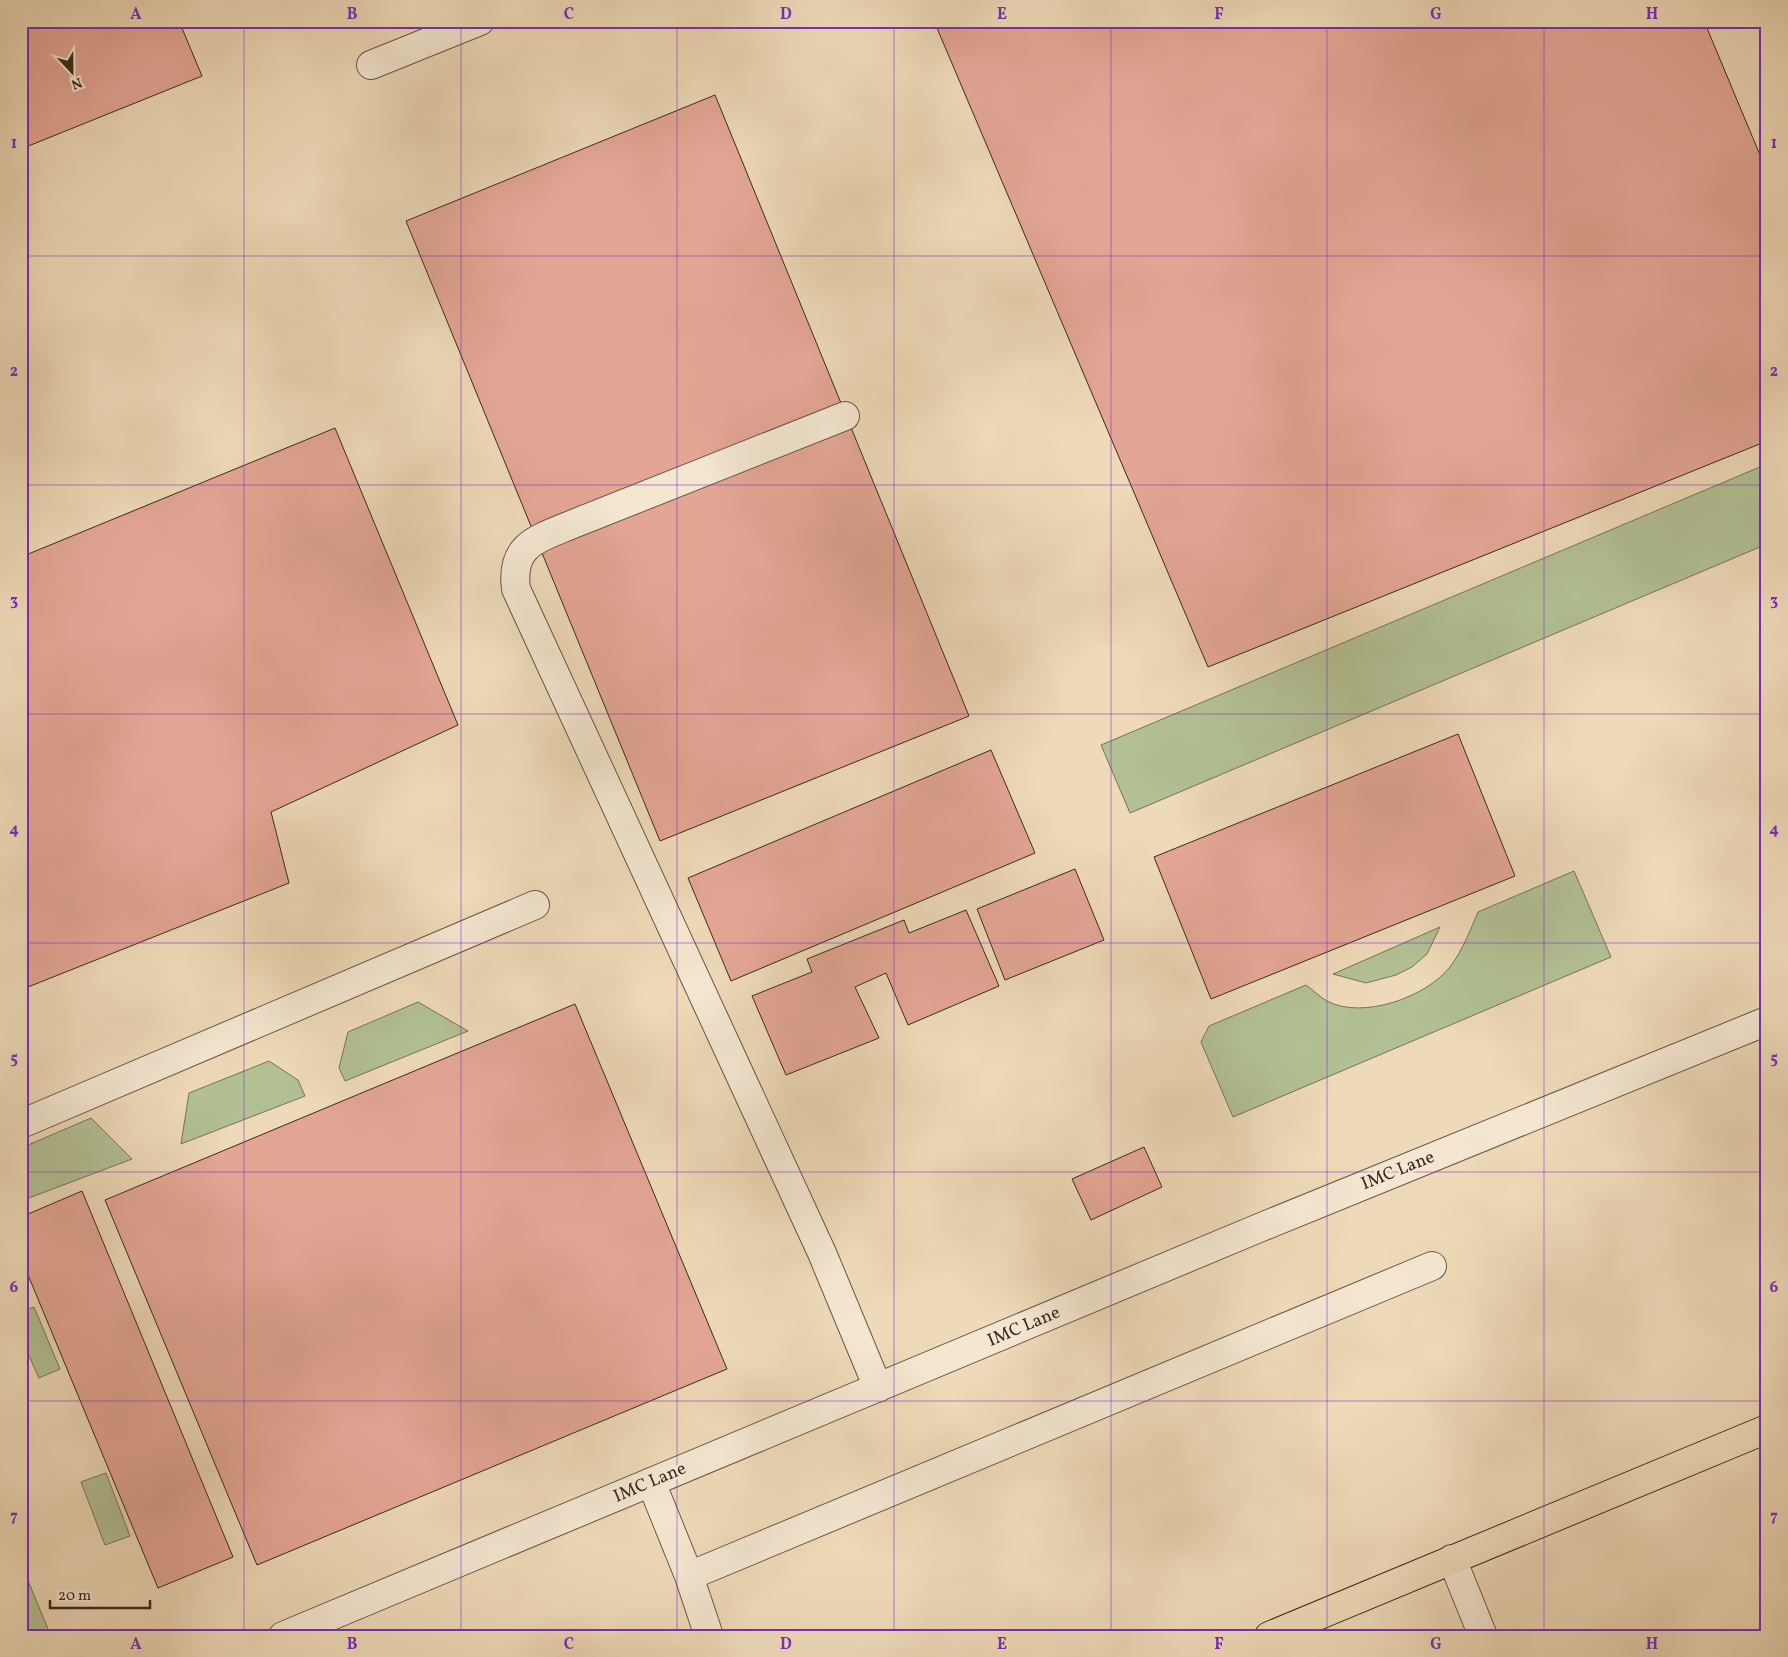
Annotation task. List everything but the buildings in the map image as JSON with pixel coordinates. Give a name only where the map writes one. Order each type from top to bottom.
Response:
[{"type":"main road","points":[[1269,1636],[1767,1429]]},
{"type":"lane","points":[[371,65],[480,21]]},
{"type":"lane","points":[[845,416],[531,542],[517,559],[514,575],[516,589],[804,1214],[878,1388]]},
{"type":"lane","points":[[21,1124],[535,905]]},
{"type":"lane","name":"IMC Lane","points":[[283,1636],[1268,1224],[1767,1020]]},
{"type":"lane","points":[[689,1576],[1432,1266]]},
{"type":"lane","points":[[651,1482],[689,1576],[710,1636]]},
{"type":"lane","points":[[1452,1559],[1483,1636]]},
{"type":"green space","points":[[1767,464],[1767,544],[1130,813],[1101,745]]},
{"type":"green space","points":[[1574,871],[1611,957],[1233,1117],[1201,1042],[1209,1026],[1306,985],[1327,1001],[1342,1006],[1358,1008],[1375,1007],[1410,996],[1426,988],[1450,967],[1462,948],[1478,912]]},
{"type":"green space","points":[[1440,927],[1427,954],[1412,967],[1396,975],[1366,983],[1333,974]]},
{"type":"green space","points":[[418,1002],[468,1031],[345,1081],[339,1068],[348,1032]]},
{"type":"green space","points":[[269,1061],[298,1080],[305,1096],[181,1144],[189,1093]]},
{"type":"green space","points":[[91,1118],[132,1159],[21,1201],[21,1148]]},
{"type":"green space","points":[[34,1307],[60,1369],[39,1378],[21,1338],[21,1312]]},
{"type":"green space","points":[[106,1473],[130,1536],[105,1545],[81,1482]]},
{"type":"green space","points":[[21,1564],[51,1636],[21,1636]]}]
